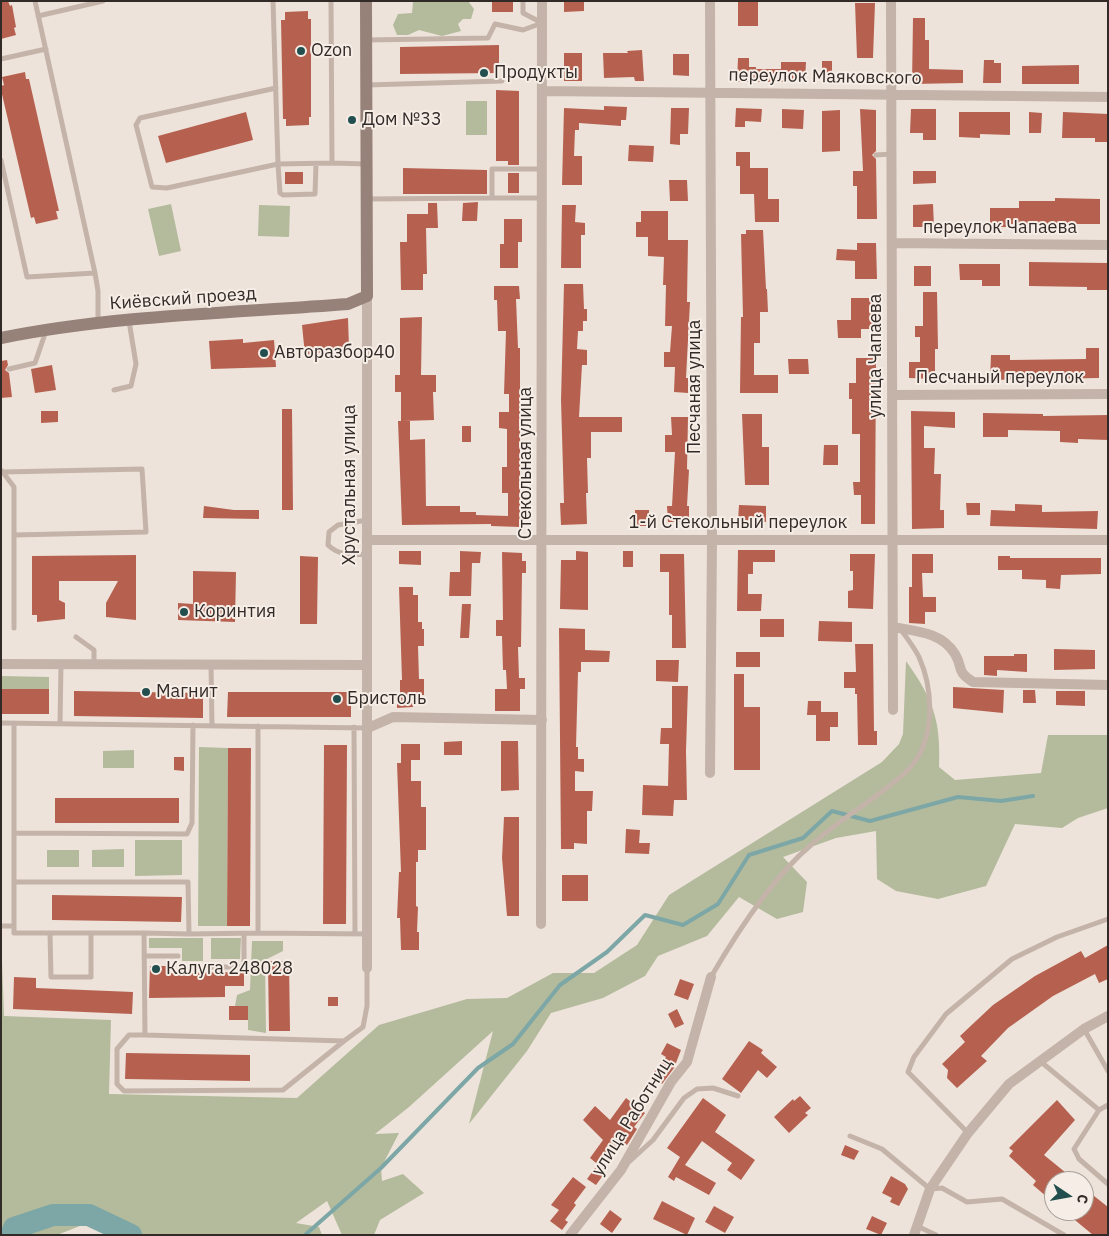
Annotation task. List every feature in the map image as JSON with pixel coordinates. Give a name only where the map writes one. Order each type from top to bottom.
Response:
[{"type":"main road","name":"Хрустальная улица","points":[[366,1],[367,296]]},
{"type":"main road","name":"Киёвский проезд","points":[[1,338],[47,328],[98,323],[348,304],[367,296]]},
{"type":"street","name":"Стекольная улица","points":[[541,924],[542,1]]},
{"type":"street","name":"Песчаная улица","points":[[710,1],[712,539],[710,772]]},
{"type":"street","name":"улица Чапаева","points":[[891,1],[892,538],[896,627],[893,710]]},
{"type":"street","name":"переулок Маяковского","points":[[542,91],[1108,97]]},
{"type":"street","name":"переулок Чапаева","points":[[892,243],[1108,245]]},
{"type":"street","name":"Хрустальная улица","points":[[367,296],[367,968]]},
{"type":"street","name":"Песчаный переулок","points":[[893,395],[1108,394]]},
{"type":"street","name":"1-й Стекольный переулок","points":[[368,540],[892,538],[1108,540]]},
{"type":"street","points":[[896,627],[940,637],[955,654],[961,674],[973,682],[1108,685]]},
{"type":"street","points":[[1,664],[367,665]]},
{"type":"street","points":[[368,728],[393,717],[542,720]]},
{"type":"street","name":"улица Работниц","points":[[570,1235],[621,1170],[671,1082],[687,1062],[710,977]]},
{"type":"street","points":[[916,1230],[930,1189],[968,1133],[1009,1084],[1084,1029],[1108,1016]]},
{"type":"lane","points":[[35,1],[95,272],[98,292],[98,323]]},
{"type":"lane","points":[[38,16],[103,1]]},
{"type":"lane","points":[[274,1],[280,194],[312,195],[316,190],[316,164]]},
{"type":"lane","points":[[331,1],[332,163]]},
{"type":"lane","points":[[523,1],[522,13],[542,23]]},
{"type":"lane","points":[[366,40],[488,38],[495,24],[523,30],[542,23]]},
{"type":"lane","points":[[1,59],[46,49]]},
{"type":"lane","points":[[366,85],[502,81]]},
{"type":"lane","points":[[276,88],[140,118],[136,125],[149,182],[152,187],[158,189],[278,164],[366,164]]},
{"type":"lane","points":[[876,155],[891,154]]},
{"type":"lane","points":[[1,160],[27,277],[95,272]]},
{"type":"lane","points":[[492,198],[492,169],[542,169]]},
{"type":"lane","points":[[366,199],[542,198]]},
{"type":"lane","points":[[114,390],[131,386],[136,364],[129,320]]},
{"type":"lane","points":[[9,369],[36,363],[47,328]]},
{"type":"lane","points":[[2,472],[142,469],[146,532],[14,536]]},
{"type":"lane","points":[[2,472],[14,487],[14,628]]},
{"type":"lane","points":[[367,520],[338,524],[330,532],[328,545],[333,550],[348,555],[368,554]]},
{"type":"lane","points":[[710,977],[732,942],[786,870],[810,845],[908,770],[925,742],[930,692],[919,656],[896,627]]},
{"type":"lane","points":[[76,637],[94,650],[94,663]]},
{"type":"lane","points":[[60,724],[61,663]]},
{"type":"lane","points":[[211,664],[212,726]]},
{"type":"lane","points":[[1,723],[368,728]]},
{"type":"lane","points":[[14,723],[14,933],[368,934]]},
{"type":"lane","points":[[14,833],[187,834],[192,823],[193,725]]},
{"type":"lane","points":[[258,726],[258,934]]},
{"type":"lane","points":[[354,727],[355,934]]},
{"type":"lane","points":[[14,882],[188,882],[189,934]]},
{"type":"lane","points":[[968,1133],[908,1072],[914,1057],[946,1014],[1012,959],[1057,937],[1108,919]]},
{"type":"lane","points":[[1,926],[14,926]]},
{"type":"lane","points":[[50,933],[50,977],[91,977],[91,933]]},
{"type":"lane","points":[[144,933],[145,1035]]},
{"type":"lane","points":[[208,967],[244,967],[244,934]]},
{"type":"lane","points":[[144,956],[178,956]]},
{"type":"lane","points":[[344,1041],[129,1035],[117,1050],[117,1084],[124,1091],[283,1090],[363,1027],[367,1006],[367,968]]},
{"type":"lane","points":[[1084,1029],[1108,1071]]},
{"type":"lane","points":[[1040,1061],[1099,1110]]},
{"type":"lane","points":[[621,1170],[653,1140],[684,1098],[698,1089],[713,1088],[738,1096]]},
{"type":"lane","points":[[1108,1105],[1099,1110],[1074,1149],[1079,1160],[1108,1184]]},
{"type":"lane","points":[[850,1136],[882,1149],[930,1189],[942,1188],[967,1202],[1002,1199],[1064,1235]]},
{"type":"lane","points":[[916,1230],[936,1235]]},
{"type":"green space","points":[[409,1],[468,1],[474,9],[471,19],[463,19],[458,24],[461,31],[442,36],[419,30],[408,35],[397,35],[393,25],[398,14],[412,13],[413,2]]},
{"type":"green space","points":[[466,101],[487,101],[487,135],[466,135]]},
{"type":"green space","points":[[171,204],[181,251],[159,256],[148,209]]},
{"type":"green space","points":[[259,205],[290,206],[289,237],[258,236]]},
{"type":"green space","points":[[906,661],[929,699],[937,723],[939,767],[955,780],[1041,773],[1048,735],[1108,735],[1108,808],[1078,818],[1062,828],[1015,824],[986,886],[938,899],[896,891],[877,879],[876,831],[836,838],[783,857],[807,882],[803,912],[777,919],[739,897],[707,936],[658,956],[645,976],[603,998],[551,1013],[527,1051],[469,1124],[493,1031],[409,1107],[375,1134],[399,1133],[381,1168],[382,1181],[403,1174],[424,1193],[380,1220],[374,1235],[342,1235],[327,1201],[296,1223],[319,1227],[322,1235],[113,1235],[85,1224],[57,1235],[1,1235],[1,933],[4,1016],[111,1020],[109,1094],[297,1098],[379,1025],[467,999],[507,998],[553,973],[594,973],[637,945],[669,895],[882,762],[899,744],[903,734]]},
{"type":"green space","points":[[1,676],[49,677],[49,689],[1,689]]},
{"type":"green space","points":[[199,747],[228,748],[227,926],[198,926]]},
{"type":"green space","points":[[134,750],[134,768],[103,768],[103,751]]},
{"type":"green space","points":[[135,840],[182,840],[182,875],[135,876]]},
{"type":"green space","points":[[124,849],[124,867],[92,867],[92,850]]},
{"type":"green space","points":[[47,850],[79,850],[79,867],[47,867]]},
{"type":"green space","points":[[149,938],[203,938],[203,961],[182,961],[182,948],[149,948]]},
{"type":"green space","points":[[211,938],[241,938],[240,959],[211,959]]},
{"type":"green space","points":[[252,941],[283,941],[283,951],[265,960],[266,1033],[248,1030],[248,1007],[235,1006],[237,995],[250,990]]},
{"type":"building","points":[[1,1],[8,1],[10,6],[12,5],[16,35],[1,39]]},
{"type":"building","points":[[492,1],[513,1],[513,12],[492,12]]},
{"type":"building","points":[[564,1],[584,1],[584,11],[564,12]]},
{"type":"building","points":[[738,1],[758,1],[758,26],[738,26]]},
{"type":"building","points":[[855,3],[875,3],[873,58],[857,58]]},
{"type":"building","points":[[308,11],[308,19],[311,19],[311,117],[309,117],[309,125],[286,126],[286,119],[283,119],[281,20],[285,20],[285,12]]},
{"type":"building","points":[[913,18],[925,18],[925,40],[929,40],[929,69],[963,70],[963,83],[912,84]]},
{"type":"building","points":[[499,45],[499,73],[400,74],[400,47]]},
{"type":"building","points":[[642,50],[644,81],[635,81],[634,77],[604,78],[603,53],[628,53],[627,51]]},
{"type":"building","points":[[564,53],[582,53],[582,81],[564,81]]},
{"type":"building","points":[[673,54],[689,54],[689,76],[673,75]]},
{"type":"building","points":[[738,58],[749,58],[749,67],[756,67],[756,69],[781,69],[781,62],[806,62],[805,82],[737,82]]},
{"type":"building","points":[[984,60],[994,60],[994,63],[1001,63],[1001,83],[983,83]]},
{"type":"building","points":[[822,61],[832,61],[832,83],[822,83]]},
{"type":"building","points":[[1079,65],[1079,84],[1022,84],[1022,66]]},
{"type":"building","points":[[25,72],[26,79],[29,79],[59,211],[56,211],[58,219],[36,224],[34,217],[31,218],[1,90],[1,86],[4,85],[2,77]]},
{"type":"building","points":[[496,90],[519,91],[519,165],[508,165],[508,161],[496,161]]},
{"type":"building","points":[[604,106],[627,107],[626,120],[621,120],[621,126],[579,123],[579,130],[575,130],[574,156],[582,156],[582,185],[562,185],[564,108],[604,110]]},
{"type":"building","points":[[671,108],[689,108],[688,134],[680,134],[680,145],[670,144]]},
{"type":"building","points":[[736,108],[762,109],[761,122],[745,121],[745,127],[735,127]]},
{"type":"building","points":[[782,109],[804,110],[803,129],[782,128]]},
{"type":"building","points":[[860,109],[876,110],[876,151],[872,155],[876,159],[877,219],[857,219],[857,186],[853,186],[853,171],[863,171]]},
{"type":"building","points":[[911,109],[936,109],[936,140],[923,140],[923,133],[910,133]]},
{"type":"building","points":[[840,110],[840,151],[822,152],[822,111]]},
{"type":"building","points":[[246,112],[253,140],[166,163],[158,136]]},
{"type":"building","points":[[959,112],[1010,112],[1010,135],[980,134],[980,138],[959,137]]},
{"type":"building","points":[[1029,112],[1042,113],[1041,133],[1029,133]]},
{"type":"building","points":[[1063,112],[1108,114],[1108,142],[1095,142],[1095,138],[1062,138]]},
{"type":"building","points":[[629,145],[654,146],[653,162],[628,161]]},
{"type":"building","points":[[736,152],[750,152],[750,168],[768,168],[768,199],[779,199],[779,222],[755,222],[754,194],[740,194],[740,166],[736,166]]},
{"type":"building","points":[[403,168],[487,170],[487,194],[403,194]]},
{"type":"building","points":[[913,171],[936,171],[936,183],[913,184]]},
{"type":"building","points":[[285,172],[303,172],[303,184],[285,184]]},
{"type":"building","points":[[508,173],[519,173],[519,193],[508,193]]},
{"type":"building","points":[[669,180],[687,180],[688,201],[670,201]]},
{"type":"building","points":[[1055,198],[1100,199],[1100,224],[1007,224],[1007,227],[990,227],[990,208],[1019,208],[1019,201],[1055,201]]},
{"type":"building","points":[[478,202],[477,221],[462,221],[463,203]]},
{"type":"building","points":[[428,203],[437,203],[438,228],[426,228],[427,274],[423,274],[423,290],[401,290],[400,242],[407,242],[407,214],[428,214]]},
{"type":"building","points":[[933,204],[934,227],[913,227],[913,205]]},
{"type":"building","points":[[562,205],[576,205],[575,222],[585,223],[585,235],[581,235],[581,268],[561,268]]},
{"type":"building","points":[[641,211],[668,211],[668,240],[688,240],[687,302],[690,302],[686,378],[688,378],[688,393],[674,392],[675,367],[664,367],[664,352],[670,352],[672,326],[665,326],[666,285],[663,285],[664,257],[648,256],[648,237],[636,237],[636,222],[641,222]]},
{"type":"building","points":[[504,219],[522,219],[522,242],[518,242],[518,268],[500,268],[500,244],[504,244]]},
{"type":"building","points":[[746,230],[763,230],[767,289],[768,312],[760,312],[760,343],[754,343],[754,375],[778,375],[778,393],[740,393],[741,317],[743,317],[741,234],[746,234]]},
{"type":"building","points":[[857,243],[876,243],[877,279],[855,279],[855,261],[836,260],[837,249],[857,250]]},
{"type":"building","points":[[1029,262],[1108,263],[1108,290],[1087,290],[1087,287],[1029,286]]},
{"type":"building","points":[[959,264],[1000,264],[1000,286],[982,286],[982,280],[960,280]]},
{"type":"building","points":[[914,266],[931,266],[931,286],[914,286]]},
{"type":"building","points":[[564,284],[583,284],[584,309],[587,309],[587,321],[583,321],[583,331],[578,331],[577,349],[587,350],[587,365],[582,365],[579,417],[622,417],[622,432],[591,432],[591,458],[587,458],[587,524],[561,525],[560,503],[564,503],[561,400]]},
{"type":"building","points":[[494,286],[519,286],[520,299],[516,299],[518,348],[520,348],[520,527],[491,526],[491,524],[402,525],[398,421],[401,421],[401,392],[395,392],[395,375],[400,375],[400,318],[422,317],[421,375],[436,375],[436,392],[433,392],[434,420],[403,421],[410,421],[410,440],[425,439],[426,506],[460,506],[460,512],[476,512],[476,515],[508,516],[508,493],[502,493],[502,467],[507,467],[507,429],[499,428],[499,412],[509,412],[509,394],[504,394],[506,331],[498,331],[497,300],[494,300]]},
{"type":"building","points":[[923,292],[937,292],[938,349],[935,349],[935,379],[909,378],[909,362],[920,362],[920,337],[915,337],[915,326],[923,326]]},
{"type":"building","points":[[851,298],[876,298],[875,329],[861,329],[861,338],[838,338],[837,320],[851,320]]},
{"type":"building","points":[[348,318],[349,348],[305,355],[302,325]]},
{"type":"building","points":[[243,339],[243,343],[274,340],[276,367],[211,369],[209,341]]},
{"type":"building","points":[[1086,348],[1099,348],[1099,378],[990,380],[991,355],[1010,355],[1010,360],[1086,359]]},
{"type":"building","points":[[856,358],[876,358],[875,524],[861,524],[861,495],[854,495],[853,482],[860,482],[860,434],[852,434],[852,399],[849,399],[849,383],[856,383]]},
{"type":"building","points":[[788,359],[808,359],[809,374],[789,374]]},
{"type":"building","points":[[7,360],[8,365],[5,370],[9,373],[12,397],[1,398],[1,361]]},
{"type":"building","points":[[52,365],[56,390],[35,393],[31,369]]},
{"type":"building","points":[[282,409],[292,409],[293,510],[282,510]]},
{"type":"building","points":[[41,411],[58,411],[58,422],[41,423]]},
{"type":"building","points":[[911,411],[955,412],[955,428],[924,426],[924,448],[935,448],[934,474],[941,474],[940,510],[944,510],[944,528],[912,529]]},
{"type":"building","points":[[983,413],[1043,414],[1043,416],[1108,415],[1108,440],[1078,439],[1078,443],[1060,442],[1060,431],[1008,430],[1008,437],[983,437]]},
{"type":"building","points":[[742,414],[762,414],[762,447],[769,447],[769,485],[745,485]]},
{"type":"building","points":[[671,417],[688,417],[687,469],[689,470],[687,506],[689,506],[689,522],[668,522],[667,506],[672,506],[675,452],[665,452],[665,435],[672,435]]},
{"type":"building","points":[[462,426],[471,426],[471,442],[462,442]]},
{"type":"building","points":[[824,445],[838,445],[838,465],[823,465]]},
{"type":"building","points":[[966,503],[980,503],[980,515],[967,515]]},
{"type":"building","points":[[1015,504],[1042,505],[1042,512],[1098,511],[1097,529],[990,526],[991,510],[1015,511]]},
{"type":"building","points":[[739,505],[766,506],[766,522],[738,521]]},
{"type":"building","points":[[204,506],[234,510],[259,510],[259,519],[203,518]]},
{"type":"building","points":[[635,510],[649,510],[649,526],[635,526]]},
{"type":"building","points":[[738,550],[775,550],[775,562],[753,562],[753,574],[748,574],[748,594],[762,594],[761,611],[737,611]]},
{"type":"building","points":[[399,551],[421,551],[421,565],[399,564]]},
{"type":"building","points":[[460,551],[481,552],[480,563],[472,563],[471,596],[449,596],[450,572],[460,572]]},
{"type":"building","points":[[576,551],[588,552],[588,610],[560,609],[561,560],[576,560]]},
{"type":"building","points":[[623,551],[633,551],[633,567],[623,567]]},
{"type":"building","points":[[502,552],[522,553],[522,561],[526,561],[526,573],[522,573],[521,647],[518,647],[519,678],[525,678],[525,689],[520,689],[520,711],[495,711],[495,689],[507,689],[506,670],[503,670],[502,636],[496,636],[496,620],[503,620]]},
{"type":"building","points":[[660,554],[684,554],[686,648],[672,648],[672,615],[669,615],[669,572],[660,572]]},
{"type":"building","points":[[850,554],[875,554],[873,609],[848,608],[848,591],[853,590],[853,571],[850,571]]},
{"type":"building","points":[[912,554],[933,554],[933,573],[922,573],[923,597],[936,597],[936,612],[925,612],[925,624],[909,623],[909,587],[912,587]]},
{"type":"building","points":[[136,555],[136,620],[106,617],[106,603],[118,581],[59,581],[59,600],[65,603],[65,619],[37,622],[37,615],[32,615],[32,556]]},
{"type":"building","points":[[300,556],[318,557],[317,624],[300,624]]},
{"type":"building","points":[[998,556],[1010,556],[1010,558],[1101,558],[1101,574],[1061,575],[1060,589],[1046,588],[1046,580],[1022,579],[1022,570],[998,570]]},
{"type":"building","points":[[193,571],[236,572],[235,622],[178,620],[178,603],[193,604]]},
{"type":"building","points":[[399,587],[413,587],[413,595],[418,595],[418,622],[422,622],[422,629],[424,629],[424,646],[418,646],[419,679],[424,679],[424,695],[413,695],[413,707],[397,708],[397,695],[400,695],[400,680],[402,680]]},
{"type":"building","points":[[462,604],[471,604],[469,638],[460,638]]},
{"type":"building","points":[[760,619],[784,619],[784,637],[760,637]]},
{"type":"building","points":[[819,621],[852,622],[852,642],[818,641]]},
{"type":"building","points":[[559,628],[585,629],[585,650],[610,651],[609,662],[581,662],[581,672],[578,672],[576,747],[578,747],[578,759],[584,759],[584,772],[575,771],[575,791],[593,791],[592,811],[587,811],[587,844],[574,843],[574,849],[561,849]]},
{"type":"building","points":[[855,644],[873,644],[874,731],[877,731],[877,745],[858,745],[857,694],[855,694],[855,688],[844,688],[844,672],[856,672]]},
{"type":"building","points":[[1054,649],[1095,650],[1095,669],[1054,670]]},
{"type":"building","points":[[736,652],[760,652],[760,667],[736,667]]},
{"type":"building","points":[[1014,654],[1027,654],[1027,672],[997,670],[997,676],[984,675],[984,656],[1014,656]]},
{"type":"building","points":[[656,660],[679,660],[678,682],[656,681]]},
{"type":"building","points":[[734,674],[744,674],[744,707],[760,707],[760,770],[734,770]]},
{"type":"building","points":[[672,686],[688,686],[687,800],[674,800],[673,816],[642,815],[643,785],[668,786],[669,744],[660,744],[661,728],[672,728]]},
{"type":"building","points":[[953,687],[1004,690],[1003,713],[953,708]]},
{"type":"building","points":[[1,689],[49,689],[49,714],[1,714]]},
{"type":"building","points":[[1023,690],[1035,690],[1036,703],[1023,703]]},
{"type":"building","points":[[74,691],[203,693],[203,718],[74,716]]},
{"type":"building","points":[[1056,691],[1085,691],[1085,706],[1056,705]]},
{"type":"building","points":[[228,692],[351,692],[351,717],[227,717]]},
{"type":"building","points":[[808,701],[821,701],[821,712],[838,712],[838,727],[830,727],[830,741],[816,741],[816,715],[807,715]]},
{"type":"building","points":[[462,741],[462,755],[444,755],[444,742]]},
{"type":"building","points":[[501,741],[518,741],[519,790],[501,791]]},
{"type":"building","points":[[401,744],[420,744],[420,760],[411,760],[411,781],[421,781],[421,807],[426,807],[426,850],[418,850],[418,862],[416,862],[419,950],[401,950],[400,918],[397,918],[399,872],[401,872],[397,763],[401,763]]},
{"type":"building","points":[[324,745],[347,745],[346,924],[323,924]]},
{"type":"building","points":[[228,748],[251,748],[250,926],[227,926]]},
{"type":"building","points":[[174,757],[184,757],[184,771],[174,770]]},
{"type":"building","points":[[55,798],[179,798],[179,823],[55,823]]},
{"type":"building","points":[[504,817],[519,817],[519,916],[507,916],[502,858]]},
{"type":"building","points":[[626,829],[640,830],[639,843],[650,843],[649,854],[625,853]]},
{"type":"building","points":[[562,875],[588,875],[588,901],[562,901]]},
{"type":"building","points":[[52,895],[182,897],[181,922],[52,920]]},
{"type":"building","points":[[1108,945],[1108,979],[1099,983],[1095,974],[1053,996],[1008,1028],[981,1056],[987,1061],[957,1088],[947,1078],[948,1070],[942,1064],[965,1042],[960,1036],[993,1005],[1035,976],[1081,951],[1085,958]]},
{"type":"building","points":[[268,961],[289,961],[290,1031],[269,1031]]},
{"type":"building","points":[[150,966],[169,966],[169,973],[244,972],[244,986],[225,986],[225,997],[149,998]]},
{"type":"building","points":[[14,977],[36,978],[36,988],[133,992],[132,1014],[13,1009]]},
{"type":"building","points":[[680,979],[694,984],[688,1000],[674,995]]},
{"type":"building","points":[[328,997],[338,997],[338,1006],[328,1006]]},
{"type":"building","points":[[229,1006],[248,1006],[248,1020],[229,1020]]},
{"type":"building","points":[[677,1009],[684,1024],[675,1028],[668,1014]]},
{"type":"building","points":[[749,1041],[763,1050],[761,1053],[777,1067],[767,1078],[758,1070],[741,1093],[722,1079]]},
{"type":"building","points":[[667,1043],[681,1050],[674,1068],[662,1084],[651,1076],[666,1057],[661,1054]]},
{"type":"building","points":[[126,1053],[250,1055],[250,1081],[125,1079]]},
{"type":"building","points":[[800,1096],[811,1108],[805,1113],[808,1115],[789,1133],[774,1117],[793,1099],[794,1101]]},
{"type":"building","points":[[626,1098],[645,1113],[634,1127],[637,1129],[627,1145],[621,1140],[601,1167],[590,1158],[603,1140],[583,1120],[595,1106],[610,1120]]},
{"type":"building","points":[[703,1098],[726,1115],[715,1132],[755,1160],[741,1180],[727,1170],[732,1163],[702,1141],[685,1165],[716,1183],[709,1195],[676,1177],[674,1181],[668,1177],[680,1157],[667,1148]]},
{"type":"building","points":[[1057,1100],[1075,1120],[1044,1155],[1064,1171],[1044,1171],[1044,1194],[1033,1185],[1036,1181],[1009,1156],[1013,1151],[1009,1148]]},
{"type":"building","points":[[845,1145],[859,1151],[854,1160],[841,1155]]},
{"type":"building","points":[[595,1168],[604,1174],[596,1185],[587,1179]]},
{"type":"building","points":[[891,1176],[905,1184],[908,1189],[899,1206],[890,1202],[892,1198],[882,1193]]},
{"type":"building","points":[[573,1177],[586,1187],[574,1203],[576,1205],[565,1220],[568,1222],[562,1230],[550,1221],[559,1210],[551,1205]]},
{"type":"building","points":[[1094,1196],[1108,1207],[1108,1235],[1093,1235],[1076,1221],[1094,1221]]},
{"type":"building","points":[[662,1201],[695,1218],[687,1235],[653,1219]]},
{"type":"building","points":[[714,1206],[734,1217],[725,1233],[705,1222]]},
{"type":"building","points":[[610,1210],[622,1219],[612,1233],[600,1224]]},
{"type":"building","points":[[872,1216],[887,1223],[881,1235],[866,1229]]},
{"type":"waterway","points":[[305,1235],[381,1168],[478,1068],[513,1044],[560,985],[607,952],[645,915],[683,925],[718,904],[749,855],[803,838],[832,811],[870,821],[958,797],[1001,801],[1033,796]]},
{"type":"waterway","points":[[11,1235],[14,1228],[53,1215],[89,1215],[131,1235]]},
{"type":"place","name":"Ozon","points":[[301,51]]},
{"type":"place","name":"Продукты","points":[[484,73]]},
{"type":"place","name":"Дом №33","points":[[352,120]]},
{"type":"place","name":"Авторазбор40","points":[[264,353]]},
{"type":"place","name":"Коринтия","points":[[184,612]]},
{"type":"place","name":"Магнит","points":[[146,692]]},
{"type":"place","name":"Бристоль","points":[[337,699]]},
{"type":"place","name":"Калуга 248028","points":[[156,969]]}]
